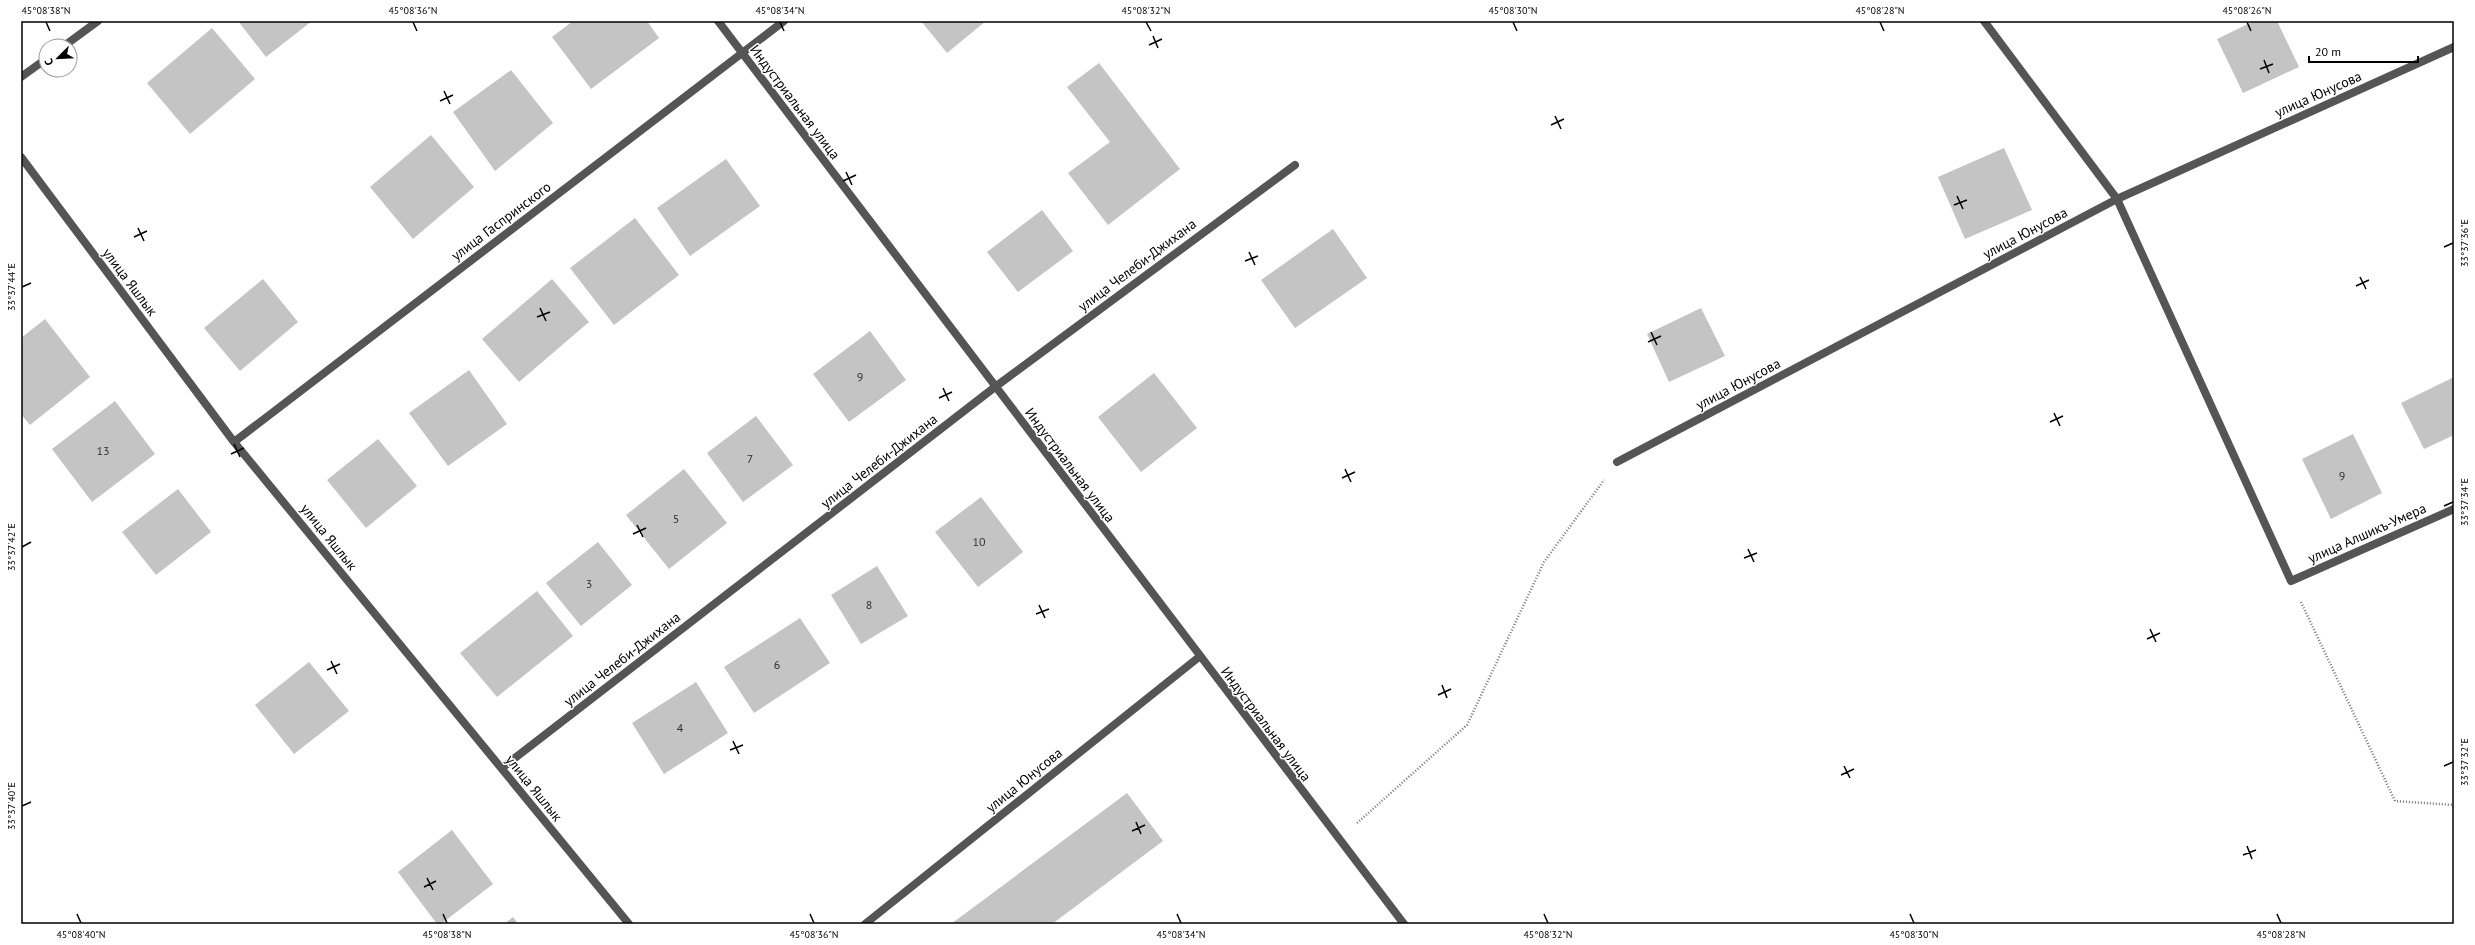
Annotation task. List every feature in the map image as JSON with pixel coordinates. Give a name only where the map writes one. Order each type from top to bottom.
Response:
[{"type":"street","points":[[75,38],[98,21]]},
{"type":"street","name":"Индустриальная улица","points":[[718,21],[1338,840],[1404,924]]},
{"type":"street","name":"улица Гаспринского","points":[[234,442],[784,21]]},
{"type":"street","points":[[1984,21],[2117,199],[2291,581]]},
{"type":"street","name":"улица Юнусова","points":[[1617,462],[2117,199],[2454,47]]},
{"type":"street","points":[[21,77],[38,65]]},
{"type":"street","name":"улица Яшлык","points":[[21,157],[234,442],[629,924]]},
{"type":"street","name":"улица Челеби-Джихана","points":[[502,768],[995,387],[1295,165]]},
{"type":"street","name":"улица Алшикъ-Умера","points":[[2291,581],[2454,509]]},
{"type":"street","name":"улица Юнусова","points":[[865,924],[1199,657]]},
{"type":"path","points":[[1338,840],[1467,725],[1544,562],[1617,462]]},
{"type":"path","points":[[2291,581],[2395,801],[2454,805]]},
{"type":"building","points":[[238,21],[312,21],[266,57]]},
{"type":"building","points":[[573,21],[647,21],[659,38],[591,89],[552,37]]},
{"type":"building","points":[[921,21],[986,21],[947,53]]},
{"type":"building","points":[[2254,21],[2277,21],[2299,67],[2243,93],[2217,39]]},
{"type":"building","points":[[212,28],[255,79],[190,134],[147,83]]},
{"type":"building","points":[[1099,63],[1180,169],[1108,225],[1068,173],[1110,142],[1067,87]]},
{"type":"building","points":[[511,70],[553,123],[495,171],[453,112]]},
{"type":"building","points":[[431,135],[474,187],[413,239],[370,187]]},
{"type":"building","points":[[2004,148],[2032,210],[1965,239],[1938,177]]},
{"type":"building","points":[[726,159],[760,206],[690,256],[657,208]]},
{"type":"building","points":[[1042,210],[1073,251],[1018,292],[987,252]]},
{"type":"building","points":[[635,218],[679,275],[614,325],[570,268]]},
{"type":"building","points":[[1333,229],[1367,278],[1295,328],[1261,280]]},
{"type":"building","points":[[263,279],[298,322],[240,371],[204,328]]},
{"type":"building","points":[[552,279],[589,322],[519,382],[482,339]]},
{"type":"building","points":[[1701,308],[1725,356],[1669,382],[1647,334]]},
{"type":"building","points":[[45,319],[90,377],[30,425],[21,414],[21,338]]},
{"type":"building","points":[[870,331],[906,380],[849,422],[813,374]]},
{"type":"building","points":[[469,370],[507,424],[448,466],[409,413]]},
{"type":"building","points":[[1154,373],[1197,428],[1141,472],[1098,417]]},
{"type":"building","points":[[2454,377],[2454,435],[2424,449],[2401,403]]},
{"type":"building","points":[[115,401],[155,454],[92,502],[52,449]]},
{"type":"building","points":[[756,416],[793,465],[743,502],[707,453]]},
{"type":"building","points":[[2353,434],[2382,493],[2331,519],[2302,459]]},
{"type":"building","points":[[378,439],[417,486],[366,528],[327,480]]},
{"type":"building","points":[[684,469],[727,523],[669,569],[626,515]]},
{"type":"building","points":[[178,489],[211,532],[156,575],[122,532]]},
{"type":"building","points":[[981,497],[1023,552],[978,587],[935,532]]},
{"type":"building","points":[[598,542],[632,585],[581,626],[546,583]]},
{"type":"building","points":[[877,566],[908,616],[861,644],[831,595]]},
{"type":"building","points":[[537,591],[573,636],[497,697],[460,653]]},
{"type":"building","points":[[800,618],[830,663],[754,713],[724,667]]},
{"type":"building","points":[[309,662],[349,711],[294,754],[255,705]]},
{"type":"building","points":[[696,682],[728,733],[664,774],[632,723]]},
{"type":"building","points":[[1127,793],[1163,841],[1052,924],[951,924]]},
{"type":"building","points":[[452,830],[493,884],[441,924],[437,924],[398,872]]},
{"type":"building","points":[[513,917],[518,924],[504,924]]}]
